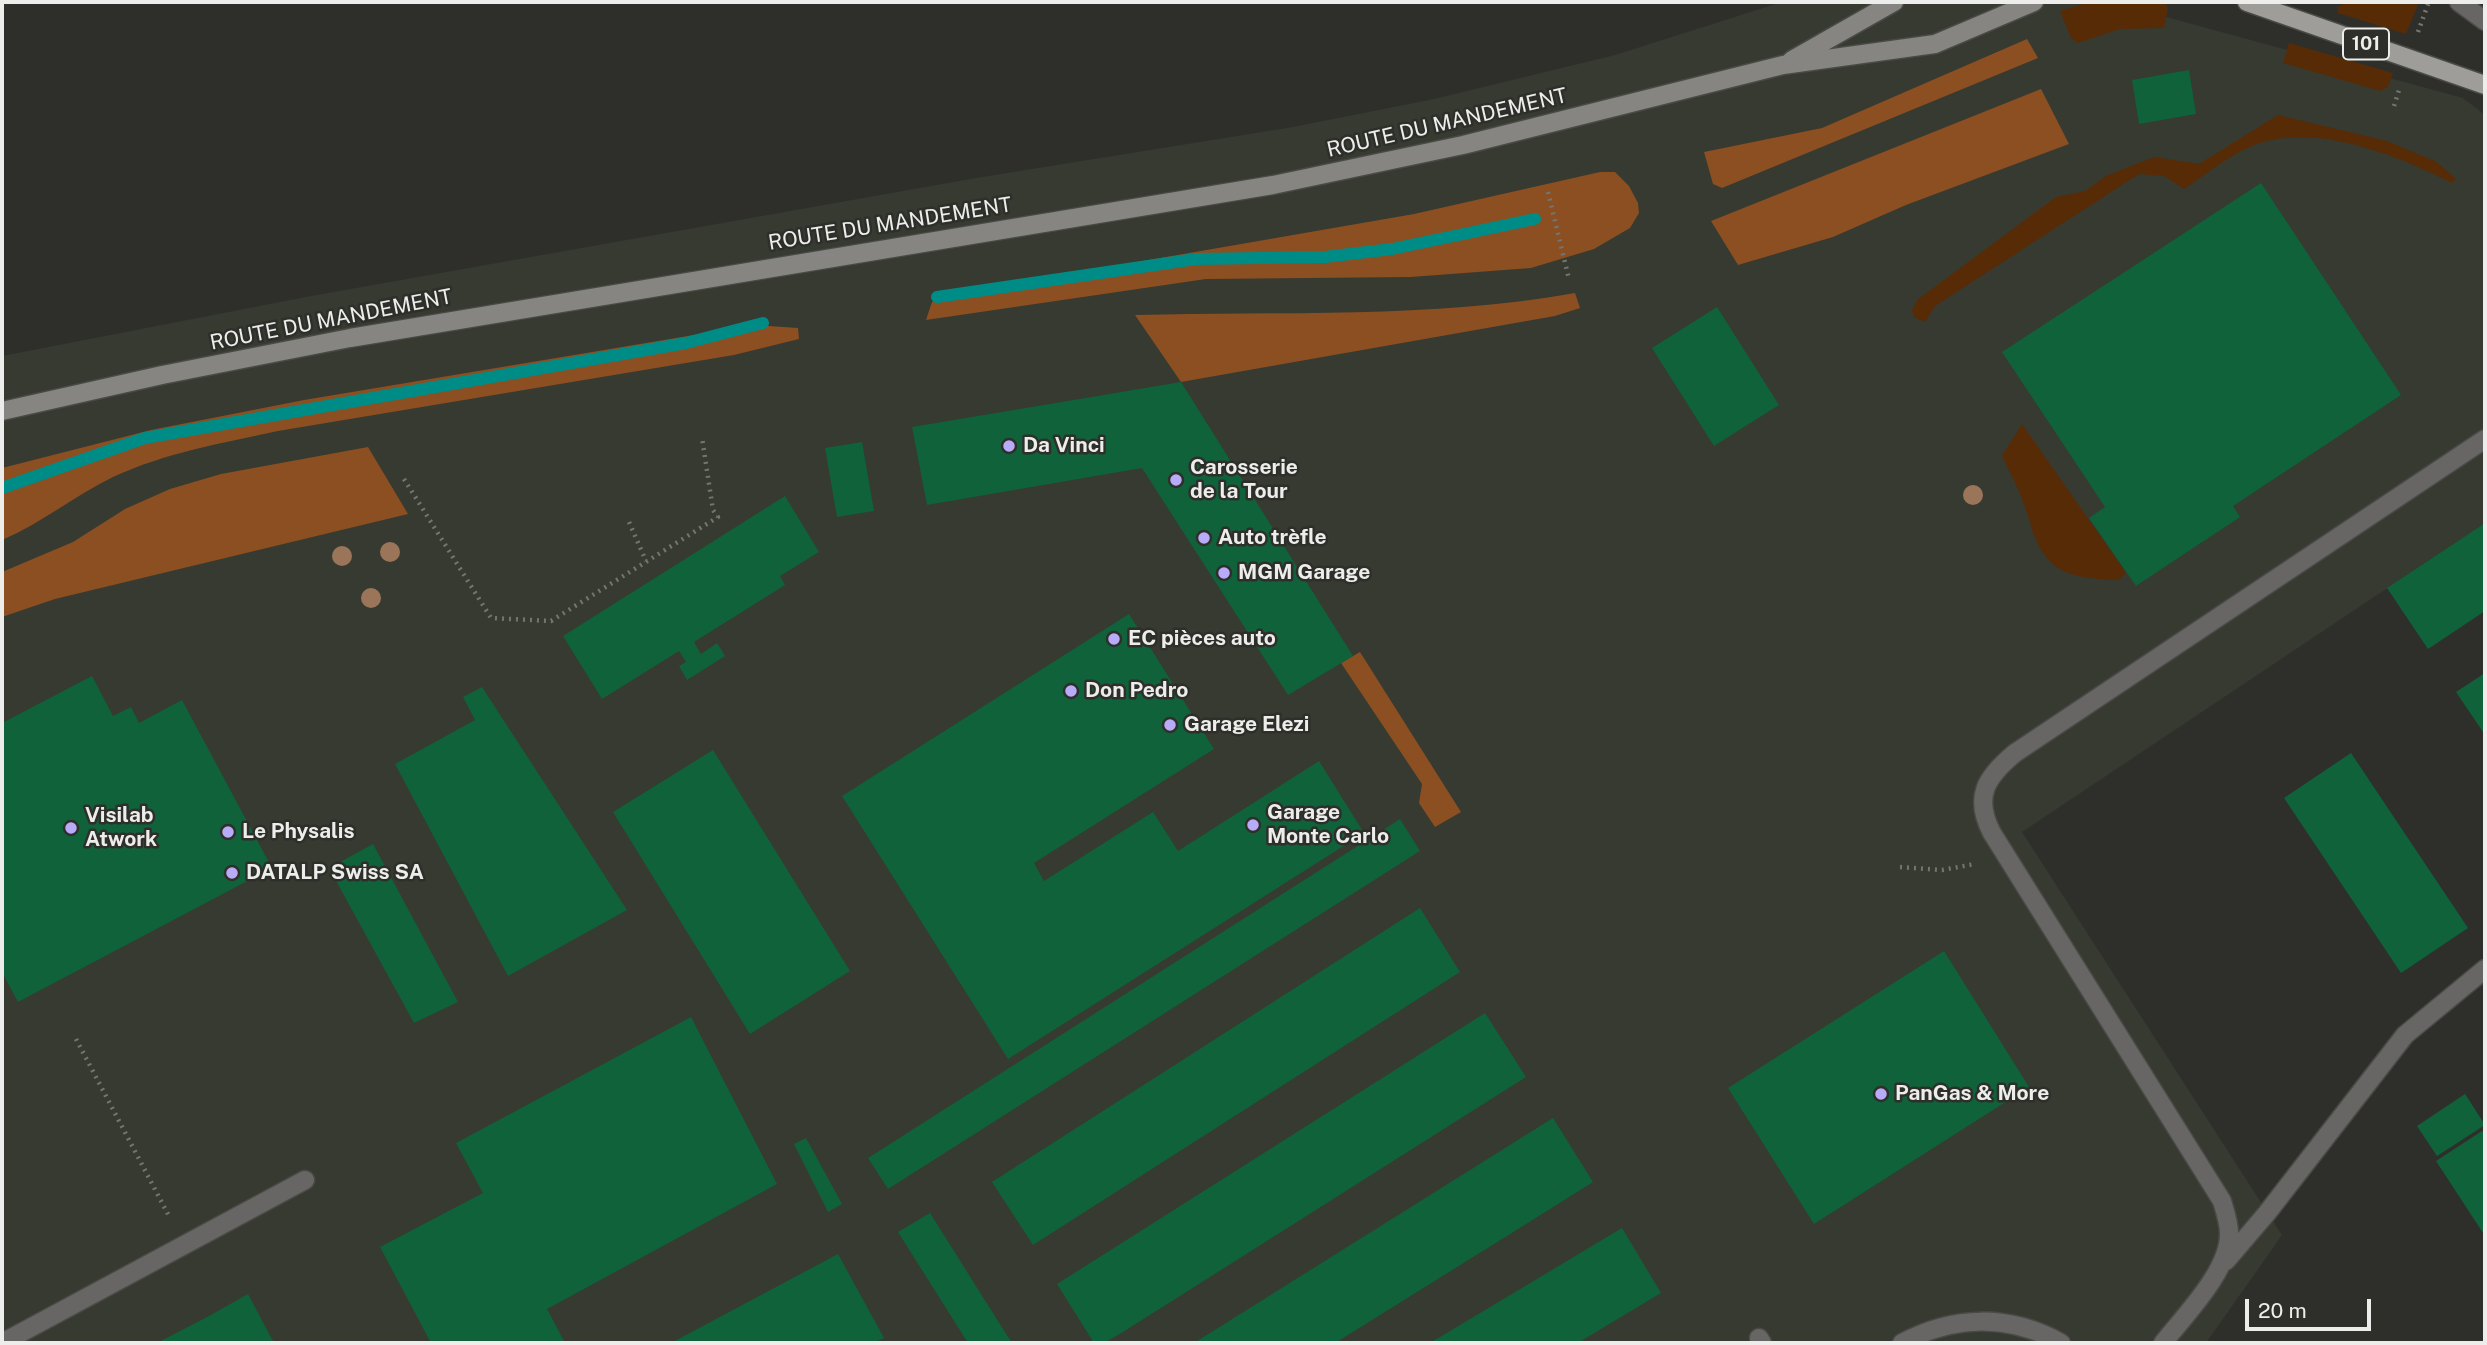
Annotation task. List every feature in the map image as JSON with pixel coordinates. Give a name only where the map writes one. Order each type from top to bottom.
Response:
[{"type":"main road","name":"ROUTE DU MANDEMENT","points":[[1783,65],[1894,2]]},
{"type":"main road","name":"ROUTE DU MANDEMENT","points":[[2,411],[162,375],[350,338],[1273,185],[1463,145],[1783,65],[1935,44],[2034,2]]},
{"type":"main road","name":"101","points":[[2247,2],[2485,85]]},
{"type":"street","points":[[2459,2],[2485,21]]},
{"type":"street","points":[[2219,1269],[2227,1250],[2229,1232],[2214,1186],[2000,846],[1983,811],[1985,791],[1995,769],[2485,439]]},
{"type":"street","points":[[2163,1343],[2405,1035],[2485,969]]},
{"type":"street","points":[[2,1343],[305,1181]]},
{"type":"street","points":[[1902,1343],[1942,1325],[1981,1321],[2028,1328],[2061,1343]]},
{"type":"path","points":[[1548,192],[1569,279]]},
{"type":"path","points":[[404,479],[491,618],[551,621],[718,517],[713,510],[702,438]]},
{"type":"path","points":[[629,522],[638,550],[646,562]]},
{"type":"path","points":[[1900,867],[1942,870],[1968,867],[2000,846]]},
{"type":"path","points":[[76,1039],[185,1244]]},
{"type":"shaded area","points":[[1782,2],[2123,2],[2159,15],[2463,98],[2485,115],[2485,523],[2022,832],[2282,1235],[2206,1343],[2,1343],[2,356],[311,296],[976,178],[1293,127],[1434,99],[1615,55]]},
{"type":"shaded area","points":[[2089,2],[2165,2],[2168,8],[2164,28],[2120,29],[2078,43],[2071,38],[2060,11]]},
{"type":"shaded area","points":[[2349,2],[2419,2],[2406,34],[2338,13],[2337,7]]},
{"type":"shaded area","points":[[2027,39],[2038,58],[1722,188],[1713,184],[1704,152],[1822,128]]},
{"type":"shaded area","points":[[2289,43],[2393,73],[2388,87],[2380,91],[2283,63]]},
{"type":"shaded area","points":[[2041,89],[2069,144],[1906,205],[1833,237],[1738,265],[1711,221]]},
{"type":"shaded area","points":[[2278,115],[2387,141],[2437,162],[2456,179],[2452,183],[2383,153],[2331,140],[2306,137],[2281,139],[2247,148],[2184,189],[2164,176],[2139,174],[1935,306],[1925,322],[1914,317],[1912,311],[1917,300],[2056,197],[2085,191],[2106,176],[2154,157],[2199,164]]},
{"type":"shaded area","points":[[1600,172],[1615,172],[1629,186],[1638,203],[1639,213],[1630,228],[1594,249],[1531,268],[1411,277],[1206,279],[926,320],[932,302],[947,295],[1414,214]]},
{"type":"shaded area","points":[[1575,293],[1580,308],[1555,316],[1181,382],[1135,315],[1411,310],[1466,307]]},
{"type":"shaded area","points":[[754,325],[798,328],[799,339],[734,355],[278,431],[194,449],[113,477],[31,526],[2,540],[2,468],[151,430],[304,400]]},
{"type":"shaded area","points":[[2022,424],[2126,573],[2119,580],[2083,577],[2070,573],[2058,568],[2041,549],[2020,493],[2002,456]]},
{"type":"shaded area","points":[[368,447],[408,514],[55,599],[2,617],[2,572],[73,542],[125,509],[170,489],[221,474]]},
{"type":"shaded area","points":[[1360,652],[1461,812],[1435,827],[1419,803],[1422,784],[1341,663]]},
{"type":"building","points":[[2189,70],[2196,114],[2139,124],[2132,80]]},
{"type":"building","points":[[2261,183],[2401,395],[2233,506],[2240,517],[2136,586],[2089,518],[2105,507],[2002,352]]},
{"type":"building","points":[[1717,307],[1779,405],[1714,446],[1652,348]]},
{"type":"building","points":[[1181,382],[1353,656],[1288,695],[1142,468],[927,505],[912,427]]},
{"type":"building","points":[[862,442],[874,511],[837,517],[825,448]]},
{"type":"building","points":[[785,496],[819,552],[780,576],[785,585],[694,642],[701,654],[717,643],[725,656],[687,680],[679,666],[686,662],[679,651],[602,699],[563,636]]},
{"type":"building","points":[[2485,523],[2485,611],[2428,649],[2387,588]]},
{"type":"building","points":[[1129,614],[1214,749],[1034,863],[1044,881],[1153,812],[1178,851],[1319,761],[1364,833],[1008,1059],[842,796]]},
{"type":"building","points":[[2485,673],[2485,735],[2456,692]]},
{"type":"building","points":[[92,676],[113,716],[131,707],[139,723],[182,700],[272,868],[18,1002],[2,972],[2,723]]},
{"type":"building","points":[[482,687],[627,910],[508,976],[395,764],[475,720],[463,697]]},
{"type":"building","points":[[713,750],[850,971],[750,1034],[613,812]]},
{"type":"building","points":[[2351,753],[2468,928],[2401,973],[2284,798]]},
{"type":"building","points":[[1400,819],[1420,851],[888,1189],[868,1158]]},
{"type":"building","points":[[373,844],[458,1002],[414,1023],[329,868]]},
{"type":"building","points":[[1420,908],[1460,972],[1033,1245],[992,1182]]},
{"type":"building","points":[[1944,951],[2029,1087],[1814,1224],[1728,1088]]},
{"type":"building","points":[[1485,1013],[1526,1077],[1123,1332],[1104,1343],[1094,1343],[1057,1284]]},
{"type":"building","points":[[691,1017],[777,1184],[547,1309],[564,1341],[560,1343],[431,1343],[380,1247],[483,1193],[456,1143]]},
{"type":"building","points":[[2465,1094],[2485,1125],[2437,1156],[2417,1126]]},
{"type":"building","points":[[1553,1118],[1593,1182],[1515,1231],[1335,1343],[1194,1343]]},
{"type":"building","points":[[2482,1131],[2485,1135],[2485,1236],[2436,1161]]},
{"type":"building","points":[[806,1138],[842,1204],[828,1212],[794,1144]]},
{"type":"building","points":[[930,1213],[1012,1343],[968,1343],[915,1259],[898,1232]]},
{"type":"building","points":[[1622,1228],[1661,1293],[1581,1341],[1430,1343]]},
{"type":"building","points":[[838,1254],[884,1338],[873,1343],[671,1343]]},
{"type":"building","points":[[248,1294],[274,1343],[157,1343],[209,1316]]},
{"type":"waterway","points":[[937,297],[1196,259],[1325,257],[1392,249],[1535,219]]},
{"type":"waterway","points":[[2,488],[145,438],[686,343],[763,323]]},
{"type":"place","name":"Da Vinci","points":[[1009,446]]},
{"type":"place","name":"Carosserie de la Tour","points":[[1176,480]]},
{"type":"place","name":"Auto trèfle","points":[[1204,538]]},
{"type":"place","name":"MGM Garage","points":[[1224,573]]},
{"type":"place","name":"EC pièces auto","points":[[1114,639]]},
{"type":"place","name":"Don Pedro","points":[[1071,691]]},
{"type":"place","name":"Garage Elezi","points":[[1170,725]]},
{"type":"place","name":"Garage Monte Carlo","points":[[1253,825]]},
{"type":"place","name":"Visilab Atwork","points":[[71,828]]},
{"type":"place","name":"Le Physalis","points":[[228,832]]},
{"type":"place","name":"DATALP Swiss SA","points":[[232,873]]},
{"type":"place","name":"PanGas & More","points":[[1881,1094]]}]
